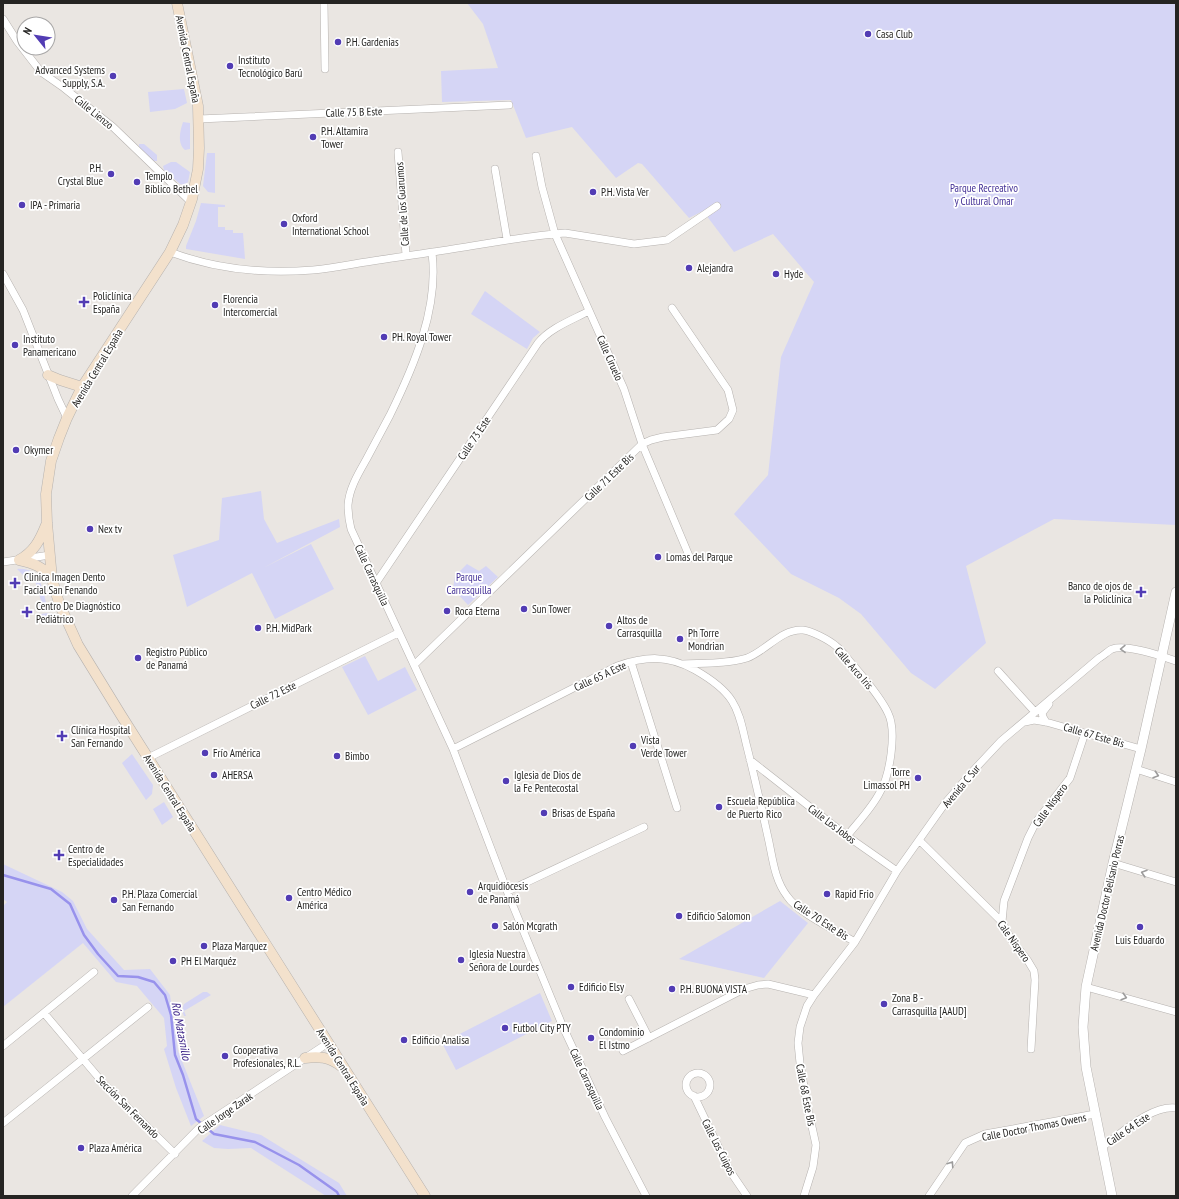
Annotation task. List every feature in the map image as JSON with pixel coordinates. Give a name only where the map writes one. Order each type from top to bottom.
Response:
[{"type":"main road","name":"Avenida Central España","points":[[177,3],[198,106],[199,119],[200,148],[198,169],[191,202],[183,225],[170,252],[82,388],[67,418],[52,461],[46,494],[52,579],[61,608],[78,645],[342,1067],[425,1196]]},
{"type":"main road","points":[[48,375],[82,388]]},
{"type":"main road","points":[[19,560],[27,556],[35,547],[47,523]]},
{"type":"main road","points":[[19,560],[39,566],[47,572],[52,579]]},
{"type":"main road","points":[[305,1058],[323,1057],[342,1067]]},
{"type":"street","points":[[324,3],[325,69]]},
{"type":"street","name":"Calle Lienzo","points":[[3,19],[17,41],[41,72],[64,88],[113,127],[191,202]]},
{"type":"street","name":"Calle 75 B Este","points":[[199,119],[509,105]]},
{"type":"street","name":"Calle de los Guarumos","points":[[398,152],[406,255]]},
{"type":"street","name":"Calle Ciruelo","points":[[536,156],[542,187],[555,234],[624,389],[642,444],[690,558]]},
{"type":"street","points":[[495,169],[507,239]]},
{"type":"street","points":[[170,252],[188,259],[212,264],[241,269],[281,272],[315,270],[406,255],[432,253],[507,239],[565,233],[634,244],[667,240],[717,206]]},
{"type":"street","name":"Calle Carrasquilla","points":[[432,253],[434,266],[433,287],[429,312],[422,338],[414,362],[391,413],[356,480],[348,505],[348,517],[351,529],[398,633],[453,749],[562,1027],[605,1117],[646,1196]]},
{"type":"street","points":[[3,274],[24,310],[48,375],[67,418]]},
{"type":"street","name":"Calle 71 Este Bis","points":[[414,664],[642,444],[663,437],[717,430],[729,419],[733,410],[728,390],[672,308]]},
{"type":"street","name":"Calle 73 Este","points":[[376,583],[538,343],[543,337],[552,331],[589,311]]},
{"type":"street","points":[[3,562],[50,555]]},
{"type":"street","name":"Avenida Doctor Belisario Porras","points":[[1112,1196],[1086,1067],[1083,1027],[1086,987],[1113,863],[1141,748],[1176,592]]},
{"type":"street","name":"Calle Arco Iris","points":[[683,664],[733,661],[748,657],[794,631],[804,630],[818,635],[836,646],[871,687],[889,713],[892,740],[891,756],[881,791],[875,801],[847,836]]},
{"type":"street","name":"Calle 72 Este","points":[[148,758],[398,633]]},
{"type":"street","name":"Avenida C Sur","points":[[814,995],[855,942],[897,871],[946,802],[1001,741],[1084,670],[1112,649],[1128,649],[1145,652],[1176,662]]},
{"type":"street","name":"Calle 65 A Este","points":[[453,749],[617,666],[646,658],[660,659],[683,664],[709,679],[722,689],[732,701],[740,718],[750,760]]},
{"type":"street","points":[[631,662],[677,808]]},
{"type":"street","points":[[998,671],[1035,712]]},
{"type":"street","points":[[1046,722],[1042,713],[1063,688]]},
{"type":"street","name":"Calle 67 Este Bis","points":[[1022,723],[1034,720],[1046,722],[1141,748]]},
{"type":"street","name":"Calle Níspero","points":[[1002,922],[1004,901],[1028,838],[1036,822],[1070,778],[1085,733]]},
{"type":"street","name":"Calle Los Jobos","points":[[750,760],[847,836],[897,871]]},
{"type":"street","name":"Calle 70 Este Bis","points":[[750,760],[773,866],[782,888],[796,906],[855,942]]},
{"type":"street","points":[[1136,769],[1176,782]]},
{"type":"street","points":[[508,891],[644,827]]},
{"type":"street","name":"Cale Nispero","points":[[919,840],[1002,922],[1011,940],[1034,971],[1035,980],[1031,1049]]},
{"type":"street","points":[[1113,863],[1176,882]]},
{"type":"street","points":[[3,1046],[94,972]]},
{"type":"street","points":[[623,1051],[744,989],[768,984],[814,995]]},
{"type":"street","points":[[1086,987],[1176,1012]]},
{"type":"street","name":"Calle 68 Este Bis","points":[[805,1195],[813,1167],[816,1145],[807,1104],[798,1043],[803,1016],[814,995]]},
{"type":"street","points":[[629,999],[649,1038]]},
{"type":"street","points":[[3,1123],[148,1007]]},
{"type":"street","name":"Sección San Fernando","points":[[44,1013],[104,1084],[175,1154]]},
{"type":"street","name":"Calle Jorge Zarak","points":[[132,1196],[199,1128],[328,1043]]},
{"type":"street","name":"Calle Los Cuipos","points":[[694,1096],[730,1171],[746,1196]]},
{"type":"street","name":"Calle 64 Este","points":[[1102,1147],[1146,1115],[1158,1110],[1176,1108]]},
{"type":"street","name":"Calle Doctor Thomas Owens","points":[[929,1196],[965,1143],[985,1134],[1095,1114]]},
{"type":"green space","name":"Parque Recreativo y Cultural Omar","points":[[467,3],[1176,3],[1176,525],[1054,519],[966,566],[986,643],[935,689],[911,673],[861,614],[839,598],[791,574],[734,514],[768,475],[781,357],[814,282],[773,234],[734,252],[703,211],[689,218],[642,164],[638,163],[616,178],[572,127],[526,138],[511,100],[442,102],[441,71],[498,68],[483,24]]},
{"type":"green space","points":[[184,89],[187,103],[175,109],[150,112],[148,92]]},
{"type":"green space","points":[[183,122],[190,123],[190,149],[185,150],[182,147],[180,140]]},
{"type":"green space","points":[[139,144],[144,144],[157,155],[157,161],[153,161],[139,147]]},
{"type":"green space","points":[[207,153],[215,153],[215,193],[208,192],[203,186]]},
{"type":"green space","points":[[171,162],[176,162],[190,172],[188,182],[184,185],[180,184],[164,170],[163,166]]},
{"type":"green space","points":[[201,203],[225,205],[225,207],[218,207],[218,227],[225,227],[225,230],[233,230],[233,233],[243,233],[245,259],[186,249]]},
{"type":"green space","points":[[485,291],[540,332],[533,338],[527,349],[471,314]]},
{"type":"green space","points":[[261,491],[264,519],[277,543],[339,519],[340,527],[263,568],[311,544],[334,589],[275,619],[252,573],[187,607],[173,555],[219,540],[222,498]]},
{"type":"green space","name":"Parque Carrasquilla","points":[[467,564],[479,571],[486,566],[498,577],[468,605],[453,589],[455,576]]},
{"type":"green space","points":[[17,569],[25,569],[36,575],[42,586],[47,606],[38,609],[37,606],[42,604],[34,577],[25,577]]},
{"type":"green space","points":[[41,614],[52,614],[57,621],[50,625],[49,623],[43,623]]},
{"type":"green space","points":[[365,656],[378,681],[405,667],[417,690],[368,715],[342,667]]},
{"type":"green space","points":[[132,754],[153,785],[152,794],[146,800],[122,763]]},
{"type":"green space","points":[[164,802],[173,817],[162,825],[153,809]]},
{"type":"green space","points":[[3,864],[62,892],[73,901],[87,929],[124,970],[150,969],[170,995],[178,1051],[204,1116],[191,1126],[176,1088],[164,1049],[167,1046],[164,1018],[137,986],[116,982],[83,943],[3,1007],[3,906],[7,902],[3,899]]},
{"type":"green space","points":[[780,901],[808,923],[764,978],[679,959]]},
{"type":"green space","points":[[203,992],[207,992],[211,995],[184,1011],[186,1016],[184,1016],[182,1010],[184,1004]]},
{"type":"green space","name":"Futbol City PTY","points":[[540,993],[552,1021],[456,1070],[442,1043]]},
{"type":"green space","points":[[220,1125],[261,1135],[339,1183],[347,1196],[326,1196],[251,1148],[214,1148],[202,1141]]},
{"type":"waterway","name":"Río Matasnillo","points":[[3,875],[51,889],[70,904],[84,935],[98,954],[118,976],[138,977],[154,982],[165,995],[171,1015],[175,1055],[183,1075],[196,1119],[214,1134],[255,1142],[299,1165],[337,1192],[339,1196]]},
{"type":"place","name":"Casa Club","points":[[868,34]]},
{"type":"place","name":"P.H. Gardenias","points":[[338,42]]},
{"type":"place","name":"Instituto Tecnológico Barú","points":[[230,66]]},
{"type":"place","name":"Advanced Systems Supply, S.A.","points":[[113,76]]},
{"type":"place","name":"P.H. Altamira Tower","points":[[313,137]]},
{"type":"place","name":"P.H. Crystal Blue","points":[[111,174]]},
{"type":"place","name":"Templo Bíblico Bethel","points":[[137,182]]},
{"type":"place","name":"P.H. Vista Ver","points":[[593,192]]},
{"type":"place","name":"IPA - Primaria","points":[[22,205]]},
{"type":"place","name":"Oxford International School","points":[[284,224]]},
{"type":"place","name":"Alejandra","points":[[689,268]]},
{"type":"place","name":"Hyde","points":[[776,274]]},
{"type":"place","name":"Policlínica España","points":[[84,302]]},
{"type":"place","name":"Florencia Intercomercial","points":[[215,305]]},
{"type":"place","name":"PH. Royal Tower","points":[[384,337]]},
{"type":"place","name":"Instituto Panamericano","points":[[15,345]]},
{"type":"place","name":"Okymer","points":[[16,450]]},
{"type":"place","name":"Nex tv","points":[[90,529]]},
{"type":"place","name":"Lomas del Parque","points":[[658,557]]},
{"type":"place","name":"Clinica Imagen Dento Facial San Fenando","points":[[15,583]]},
{"type":"place","name":"Banco de ojos de la Policlínica","points":[[1141,592]]},
{"type":"place","name":"Sun Tower","points":[[524,609]]},
{"type":"place","name":"Roca Eterna","points":[[447,611]]},
{"type":"place","name":"Centro De Diagnóstico Pediátrico","points":[[27,612]]},
{"type":"place","name":"Altos de Carrasquilla","points":[[609,626]]},
{"type":"place","name":"P.H. MidPark","points":[[258,628]]},
{"type":"place","name":"Ph Torre Mondrian","points":[[680,639]]},
{"type":"place","name":"Registro Público de Panamá","points":[[138,658]]},
{"type":"place","name":"Clínica Hospital San Fernando","points":[[62,736]]},
{"type":"place","name":"Vista Verde Tower","points":[[633,746]]},
{"type":"place","name":"Frío América","points":[[205,753]]},
{"type":"place","name":"Bimbo","points":[[337,756]]},
{"type":"place","name":"AHERSA","points":[[214,775]]},
{"type":"place","name":"Torre Limassol PH","points":[[918,778]]},
{"type":"place","name":"Iglesia de Dios de la Fe Pentecostal","points":[[506,781]]},
{"type":"place","name":"Escuela República de Puerto Rico","points":[[719,807]]},
{"type":"place","name":"Brisas de España","points":[[544,813]]},
{"type":"place","name":"Centro de Especialidades","points":[[59,855]]},
{"type":"place","name":"Arquidiócesis de Panamá","points":[[470,892]]},
{"type":"place","name":"Rapid Frio","points":[[827,894]]},
{"type":"place","name":"Centro Médico América","points":[[289,898]]},
{"type":"place","name":"P.H. Plaza Comercial San Fernando","points":[[114,900]]},
{"type":"place","name":"Edificio Salomon","points":[[679,916]]},
{"type":"place","name":"Salón Mcgrath","points":[[495,926]]},
{"type":"place","name":"Luis Eduardo","points":[[1140,927]]},
{"type":"place","name":"Plaza Marquez","points":[[204,946]]},
{"type":"place","name":"Iglesia Nuestra Señora de Lourdes","points":[[461,960]]},
{"type":"place","name":"PH El Marquéz","points":[[173,961]]},
{"type":"place","name":"Edificio Elsy","points":[[571,987]]},
{"type":"place","name":"P.H. BUONA VISTA","points":[[672,989]]},
{"type":"place","name":"Zona B - Carrasquilla [AAUD]","points":[[884,1004]]},
{"type":"place","name":"Futbol City PTY","points":[[505,1028]]},
{"type":"place","name":"Condominio El Istmo","points":[[591,1038]]},
{"type":"place","name":"Edificio Analisa","points":[[404,1040]]},
{"type":"place","name":"Cooperativa Profesionales, R.L.","points":[[225,1056]]},
{"type":"place","name":"Plaza América","points":[[81,1148]]}]
